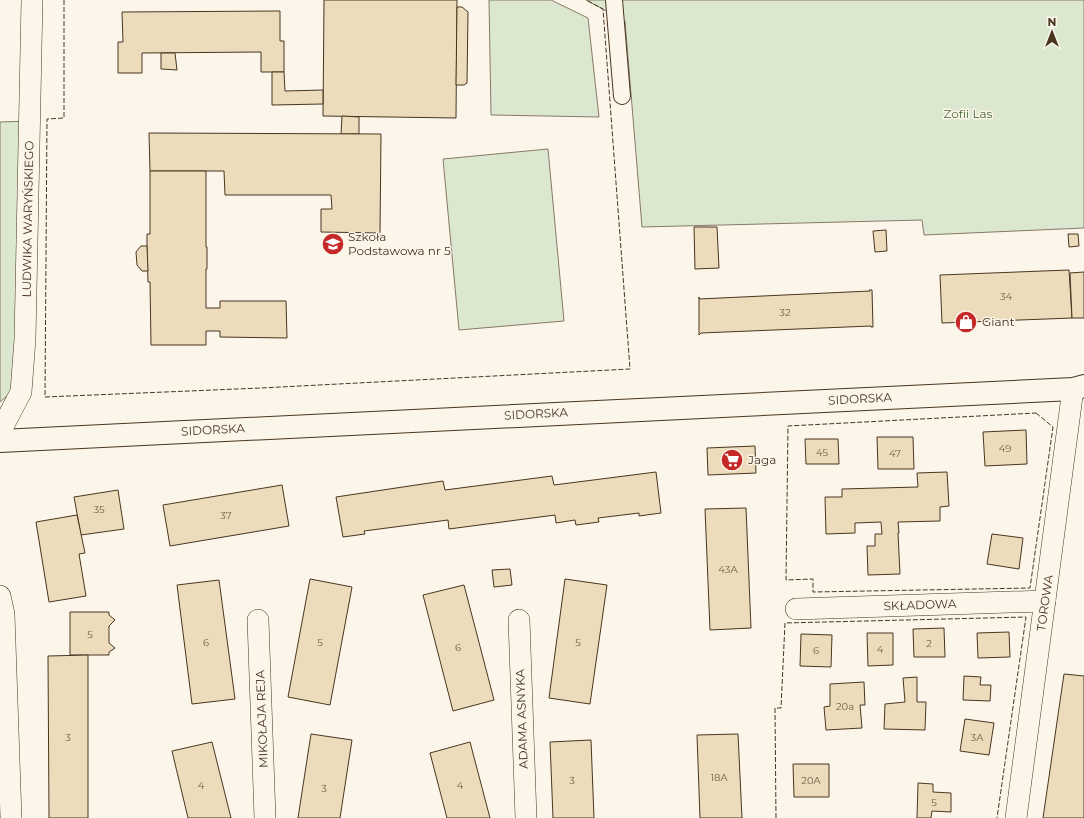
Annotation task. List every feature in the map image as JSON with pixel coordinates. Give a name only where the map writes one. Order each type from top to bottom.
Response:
[{"type":"street","name":"LUDWIKA WARYŃSKIEGO","points":[[0,432],[22,392],[25,340],[32,0]]},
{"type":"street","points":[[614,0],[622,96]]},
{"type":"street","name":"SIDORSKA","points":[[0,441],[1080,388]]},
{"type":"street","name":"TOROWA","points":[[1016,818],[1045,601],[1080,388]]},
{"type":"street","points":[[0,596],[4,614],[11,818]]},
{"type":"street","name":"SKŁADOWA","points":[[796,609],[1045,601]]},
{"type":"street","name":"MIKOŁAJA REJA","points":[[258,620],[265,818]]},
{"type":"street","name":"ADAMA ASNYKA","points":[[519,620],[526,818]]},
{"type":"green space","points":[[489,0],[551,0],[588,18],[599,117],[491,115]]},
{"type":"green space","name":"Zofii Las","points":[[586,0],[1084,0],[1084,228],[924,235],[922,220],[642,227],[625,21]]},
{"type":"green space","points":[[30,121],[19,397],[7,396],[0,402],[0,122]]},
{"type":"green space","points":[[548,149],[564,321],[459,330],[443,159]]},
{"type":"building","points":[[324,0],[457,0],[456,118],[323,116]]},
{"type":"building","points":[[457,7],[462,7],[468,12],[467,83],[464,85],[456,85]]},
{"type":"building","points":[[280,11],[280,41],[284,41],[284,72],[261,72],[261,52],[142,53],[142,73],[118,73],[118,42],[123,42],[122,12]]},
{"type":"building","points":[[161,53],[175,53],[177,70],[161,69]]},
{"type":"building","points":[[272,72],[284,72],[285,91],[323,90],[323,104],[272,105]]},
{"type":"building","points":[[342,116],[359,117],[359,134],[341,134]]},
{"type":"building","points":[[149,133],[381,134],[380,233],[321,232],[321,209],[332,209],[331,195],[225,195],[224,171],[150,171]]},
{"type":"building","points":[[150,171],[206,171],[206,308],[220,308],[220,301],[286,301],[287,338],[220,337],[220,331],[206,331],[206,345],[151,345],[150,282],[148,282],[147,246],[147,234],[150,234]]},
{"type":"building","points":[[694,227],[717,227],[719,268],[695,269]]},
{"type":"building","points":[[886,230],[887,251],[875,252],[873,231]]},
{"type":"building","points":[[1068,234],[1078,234],[1079,246],[1069,247]]},
{"type":"building","points":[[141,246],[147,246],[148,271],[142,271],[137,265],[136,252]]},
{"type":"building","points":[[1069,270],[1072,318],[942,323],[940,275]]},
{"type":"building","points":[[1084,272],[1084,318],[1072,318],[1070,273]]},
{"type":"building","points":[[872,290],[873,327],[701,333],[699,335],[699,299]]},
{"type":"building","points":[[1026,430],[1027,464],[985,466],[983,432]]},
{"type":"building","points":[[877,437],[913,437],[914,469],[878,469]]},
{"type":"building","points":[[805,439],[838,439],[839,464],[806,464]]},
{"type":"building","points":[[755,446],[756,473],[708,475],[707,448]]},
{"type":"building","points":[[656,472],[661,513],[639,516],[639,513],[598,518],[599,522],[576,525],[575,520],[556,523],[555,515],[449,529],[448,520],[364,531],[365,534],[343,537],[336,497],[443,481],[445,490],[552,476],[554,485]]},
{"type":"building","points":[[947,472],[949,506],[940,507],[940,521],[898,522],[900,574],[868,575],[867,546],[875,546],[875,534],[882,534],[881,522],[855,523],[855,533],[826,534],[825,497],[842,497],[842,489],[918,487],[917,473]]},
{"type":"building","points":[[282,485],[289,526],[170,546],[163,505]]},
{"type":"building","points":[[118,490],[124,529],[81,535],[74,497]]},
{"type":"building","points":[[746,508],[751,628],[710,630],[705,509]]},
{"type":"building","points":[[77,515],[85,553],[79,554],[86,596],[49,602],[36,522]]},
{"type":"building","points":[[992,534],[1023,538],[1019,569],[987,564]]},
{"type":"building","points":[[510,569],[512,585],[494,587],[492,570]]},
{"type":"building","points":[[310,579],[352,587],[330,705],[288,697]]},
{"type":"building","points":[[565,579],[607,585],[590,704],[549,698]]},
{"type":"building","points":[[219,580],[235,699],[192,704],[177,585]]},
{"type":"building","points":[[464,585],[494,700],[453,711],[423,595]]},
{"type":"building","points":[[70,612],[109,612],[109,615],[115,620],[109,626],[109,643],[115,648],[109,652],[109,655],[70,655]]},
{"type":"building","points":[[944,628],[945,657],[914,657],[913,629]]},
{"type":"building","points":[[1009,632],[1010,657],[978,658],[977,633]]},
{"type":"building","points":[[867,633],[893,633],[893,665],[868,666]]},
{"type":"building","points":[[801,634],[832,635],[831,667],[800,666]]},
{"type":"building","points":[[88,655],[88,818],[49,818],[48,656]]},
{"type":"building","points":[[1064,674],[1084,676],[1084,818],[1043,818]]},
{"type":"building","points":[[964,676],[981,677],[980,685],[991,685],[990,701],[963,700]]},
{"type":"building","points":[[917,677],[917,702],[926,702],[925,730],[884,729],[885,704],[905,702],[903,678]]},
{"type":"building","points":[[864,682],[865,705],[860,705],[862,728],[826,730],[824,707],[830,706],[830,684]]},
{"type":"building","points":[[965,719],[994,723],[989,755],[960,751]]},
{"type":"building","points":[[311,734],[352,740],[340,818],[298,818]]},
{"type":"building","points":[[738,734],[742,818],[700,818],[697,735]]},
{"type":"building","points":[[591,740],[594,818],[553,818],[550,742]]},
{"type":"building","points":[[212,742],[231,818],[188,818],[172,751]]},
{"type":"building","points":[[470,742],[490,818],[447,818],[430,753]]},
{"type":"building","points":[[793,764],[829,764],[829,797],[794,797]]},
{"type":"building","points":[[918,783],[933,784],[933,792],[951,793],[951,812],[932,811],[931,818],[917,818]]},
{"type":"fence","points":[[64,0],[64,118],[47,119],[45,397],[261,388],[630,369],[603,9],[586,0]]},
{"type":"fence","points":[[1036,413],[1053,427],[1030,588],[813,592],[813,579],[786,580],[788,426],[1036,413]]},
{"type":"fence","points":[[776,818],[775,708],[781,708],[785,623],[1026,617],[997,818]]},
{"type":"place","name":"Szkoła Podstawowa nr 5","points":[[333,244]]},
{"type":"place","name":"Giant","points":[[966,322]]},
{"type":"place","name":"Jaga","points":[[732,460]]}]
